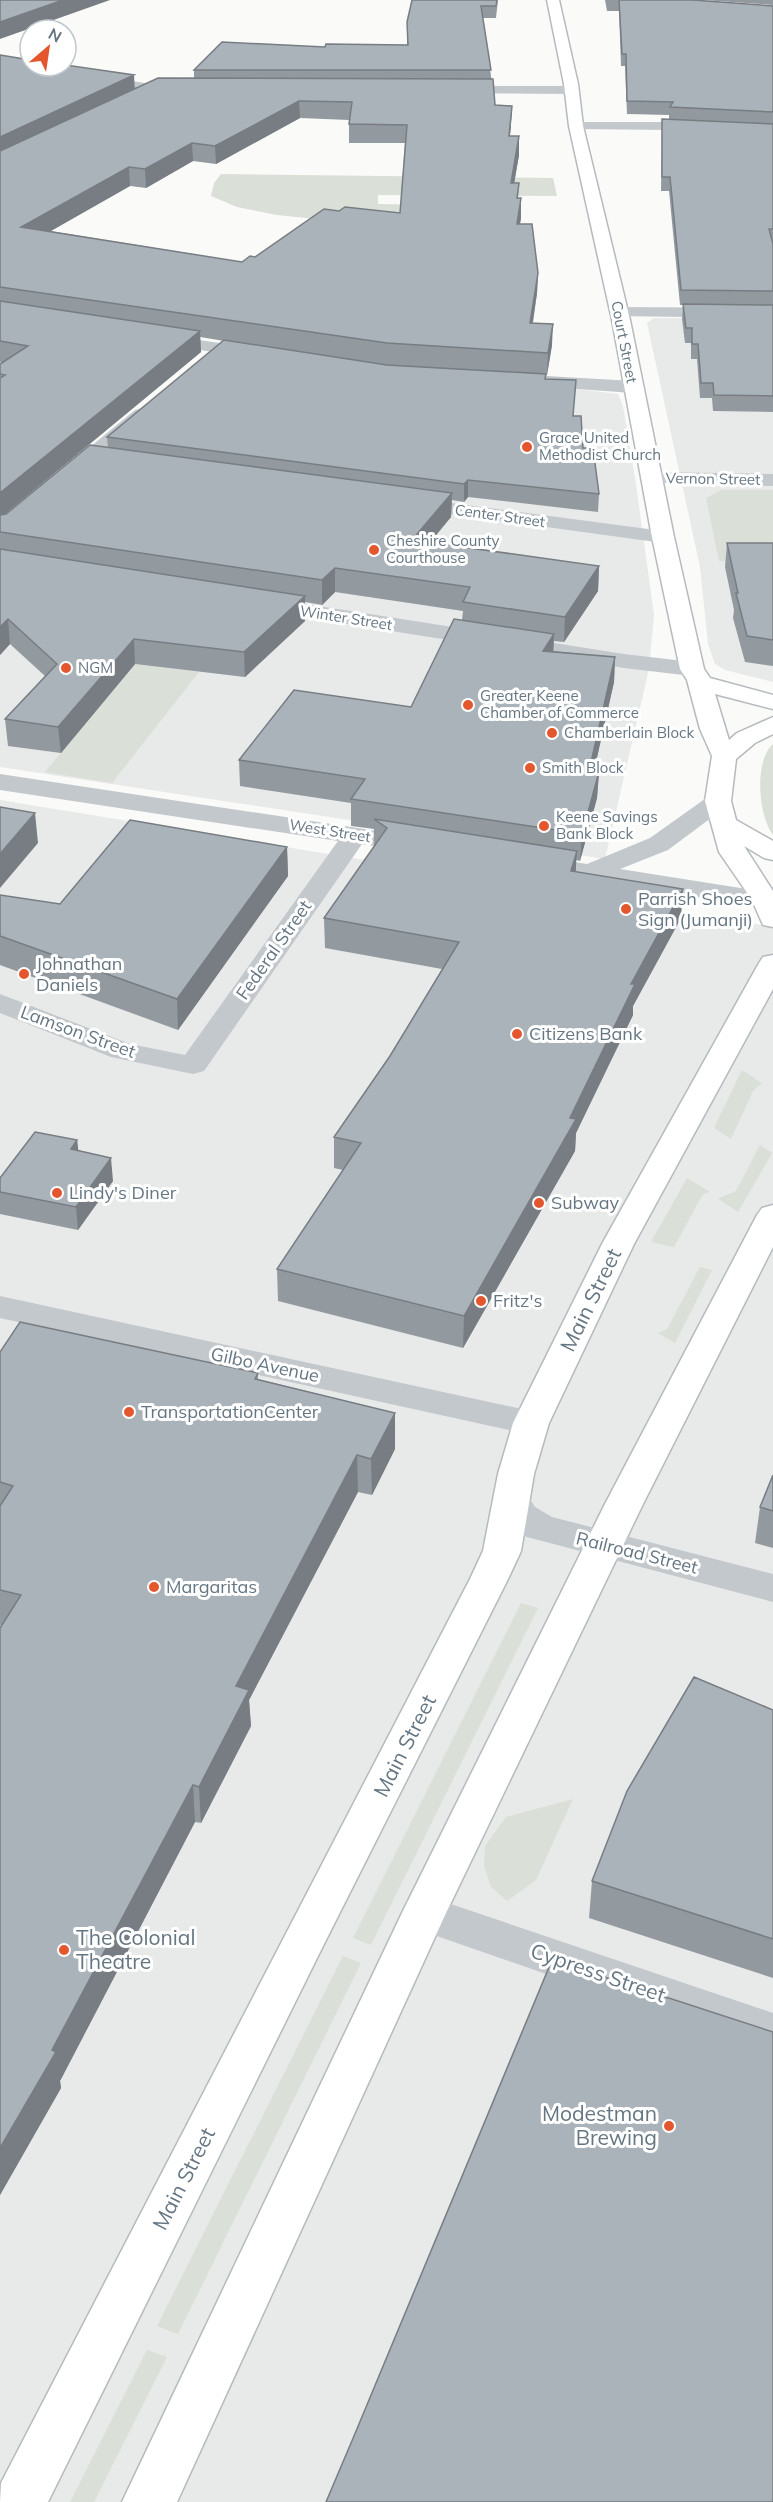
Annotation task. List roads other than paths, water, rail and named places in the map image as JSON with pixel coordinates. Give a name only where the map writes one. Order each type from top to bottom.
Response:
[{"type":"main road","name":"Court Street","points":[[554,0],[572,90],[576,126],[619,312],[663,537],[696,676],[712,729],[724,756]]},
{"type":"main road","points":[[696,676],[773,702]]},
{"type":"main road","points":[[771,907],[732,852],[721,812],[724,756],[746,738],[773,724]]},
{"type":"main road","points":[[721,812],[773,852]]},
{"type":"main road","name":"Main Street","points":[[20,2502],[115,2318],[307,1933],[489,1579],[502,1551],[516,1474],[531,1423],[622,1235],[770,974]]},
{"type":"main road","points":[[149,2502],[424,1913],[605,1543],[769,1233]]},
{"type":"street","points":[[0,62],[173,90]]},
{"type":"street","points":[[134,100],[156,89]]},
{"type":"street","points":[[435,90],[572,90]]},
{"type":"street","points":[[576,126],[672,126],[773,131]]},
{"type":"street","points":[[619,312],[773,313]]},
{"type":"street","points":[[141,336],[274,356]]},
{"type":"street","points":[[202,363],[220,348]]},
{"type":"street","points":[[512,380],[633,387]]},
{"type":"street","points":[[0,532],[157,401]]},
{"type":"street","points":[[88,460],[109,463]]},
{"type":"street","name":"Vernon Street","points":[[652,478],[773,480]]},
{"type":"street","name":"Center Street","points":[[389,501],[663,537]]},
{"type":"street","name":"Winter Street","points":[[242,600],[601,658],[696,676]]},
{"type":"street","name":"West Street","points":[[0,782],[437,848]]},
{"type":"street","points":[[589,872],[659,844],[721,812]]},
{"type":"street","name":"Federal Street","points":[[193,1065],[355,835]]},
{"type":"street","points":[[507,860],[589,872],[771,907]]},
{"type":"street","name":"Lamson Street","points":[[0,1003],[122,1051],[193,1065]]},
{"type":"street","name":"Gilbo Avenue","points":[[0,1307],[531,1423]]},
{"type":"street","name":"Railroad Street","points":[[512,1500],[522,1516],[540,1527],[773,1588]]},
{"type":"street","name":"Cypress Street","points":[[424,1913],[773,2033]]},
{"type":"place","name":"Grace United Methodist Church","points":[[527,447]]},
{"type":"place","name":"Cheshire County Courthouse","points":[[374,550]]},
{"type":"place","name":"NGM","points":[[66,668]]},
{"type":"place","name":"Greater Keene Chamber of Commerce","points":[[468,705]]},
{"type":"place","name":"Chamberlain Block","points":[[552,733]]},
{"type":"place","name":"Smith Block","points":[[530,768]]},
{"type":"place","name":"Keene Savings Bank Block","points":[[544,826]]},
{"type":"place","name":"Parrish Shoes Sign (Jumanji)","points":[[626,909]]},
{"type":"place","name":"Johnathan Daniels","points":[[24,974]]},
{"type":"place","name":"Citizens Bank","points":[[517,1034]]},
{"type":"place","name":"Lindy's Diner","points":[[57,1193]]},
{"type":"place","name":"Subway","points":[[539,1203]]},
{"type":"place","name":"Fritz's","points":[[481,1301]]},
{"type":"place","name":"TransportationCenter","points":[[129,1412]]},
{"type":"place","name":"Margaritas","points":[[154,1587]]},
{"type":"place","name":"The Colonial Theatre","points":[[64,1950]]},
{"type":"place","name":"Modestman Brewing","points":[[669,2126]]}]
